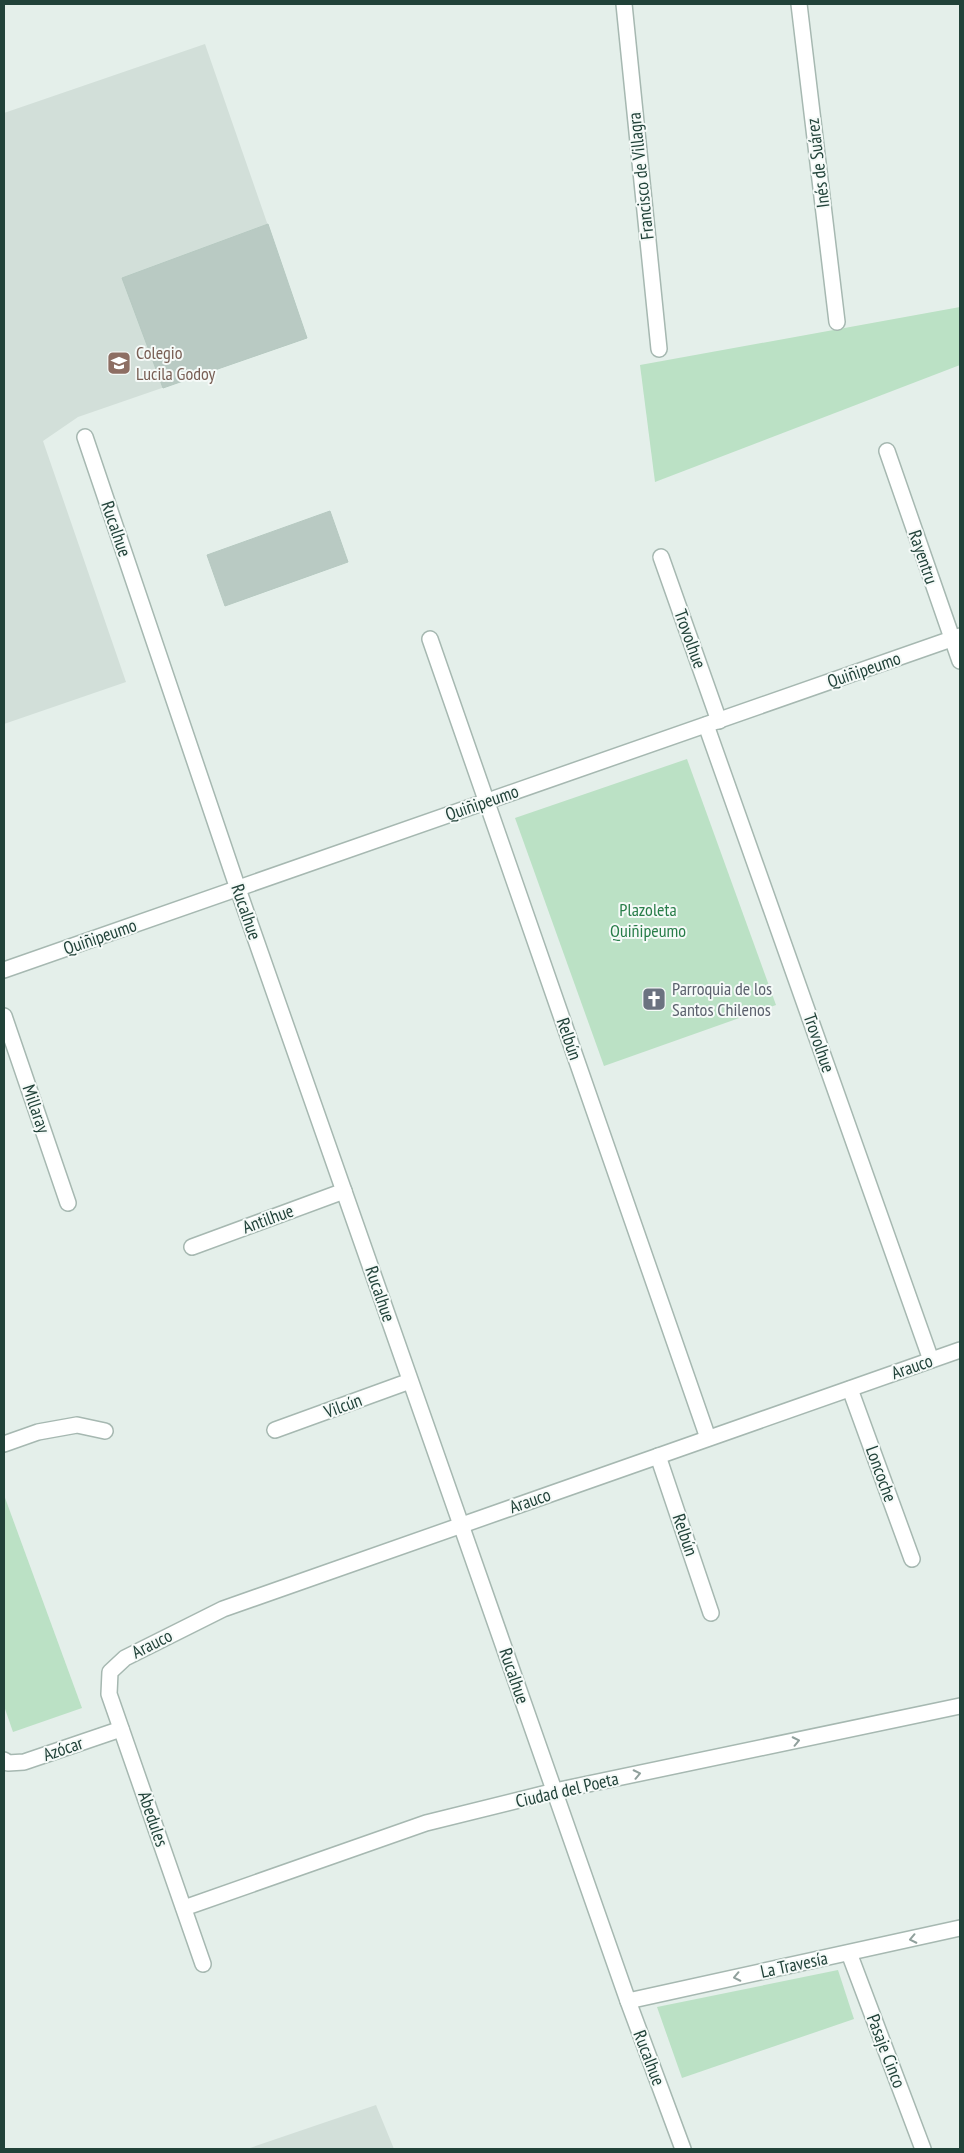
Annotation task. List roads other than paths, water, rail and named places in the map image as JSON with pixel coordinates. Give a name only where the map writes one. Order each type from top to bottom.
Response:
[{"type":"street","name":"Francisco de Villagra","points":[[624,4],[659,349]]},
{"type":"street","name":"Inés de Suárez","points":[[799,4],[837,322]]},
{"type":"street","name":"Rucalhue","points":[[85,437],[238,889],[628,2001],[683,2149]]},
{"type":"street","name":"Rayentru","points":[[887,452],[956,638],[960,662]]},
{"type":"street","name":"Trovolhue","points":[[661,557],[713,723],[931,1360]]},
{"type":"street","name":"Quiñipeumo","points":[[4,970],[956,638]]},
{"type":"street","name":"Relbún","points":[[430,639],[708,1438]]},
{"type":"street","name":"Millaray","points":[[4,1016],[68,1203]]},
{"type":"street","name":"Antilhue","points":[[192,1248],[344,1191]]},
{"type":"street","name":"Arauco","points":[[110,1672],[125,1658],[224,1609],[960,1350]]},
{"type":"street","name":"Vilcún","points":[[275,1430],[410,1381]]},
{"type":"street","name":"Loncoche","points":[[850,1389],[912,1559]]},
{"type":"street","points":[[4,1444],[38,1432],[77,1425],[105,1431]]},
{"type":"street","name":"Relbún","points":[[658,1456],[711,1613]]},
{"type":"street","name":"Abedules","points":[[110,1672],[109,1694],[204,1964]]},
{"type":"street","name":"Ciudad del Poeta","points":[[184,1908],[426,1823],[555,1792],[960,1706]]},
{"type":"street","name":"Azócar","points":[[4,1760],[8,1763],[24,1762],[121,1729]]},
{"type":"street","name":"La Travesía","points":[[628,2001],[960,1928]]},
{"type":"street","name":"Pasaje Cinco","points":[[849,1953],[923,2149]]},
{"type":"place","name":"Colegio Lucila Godoy","points":[[119,363]]},
{"type":"place","name":"Parroquia de los Santos Chilenos","points":[[654,999]]},
{"type":"park label","name":"Plazoleta Quiñipeumo","points":[[648,920]]}]
